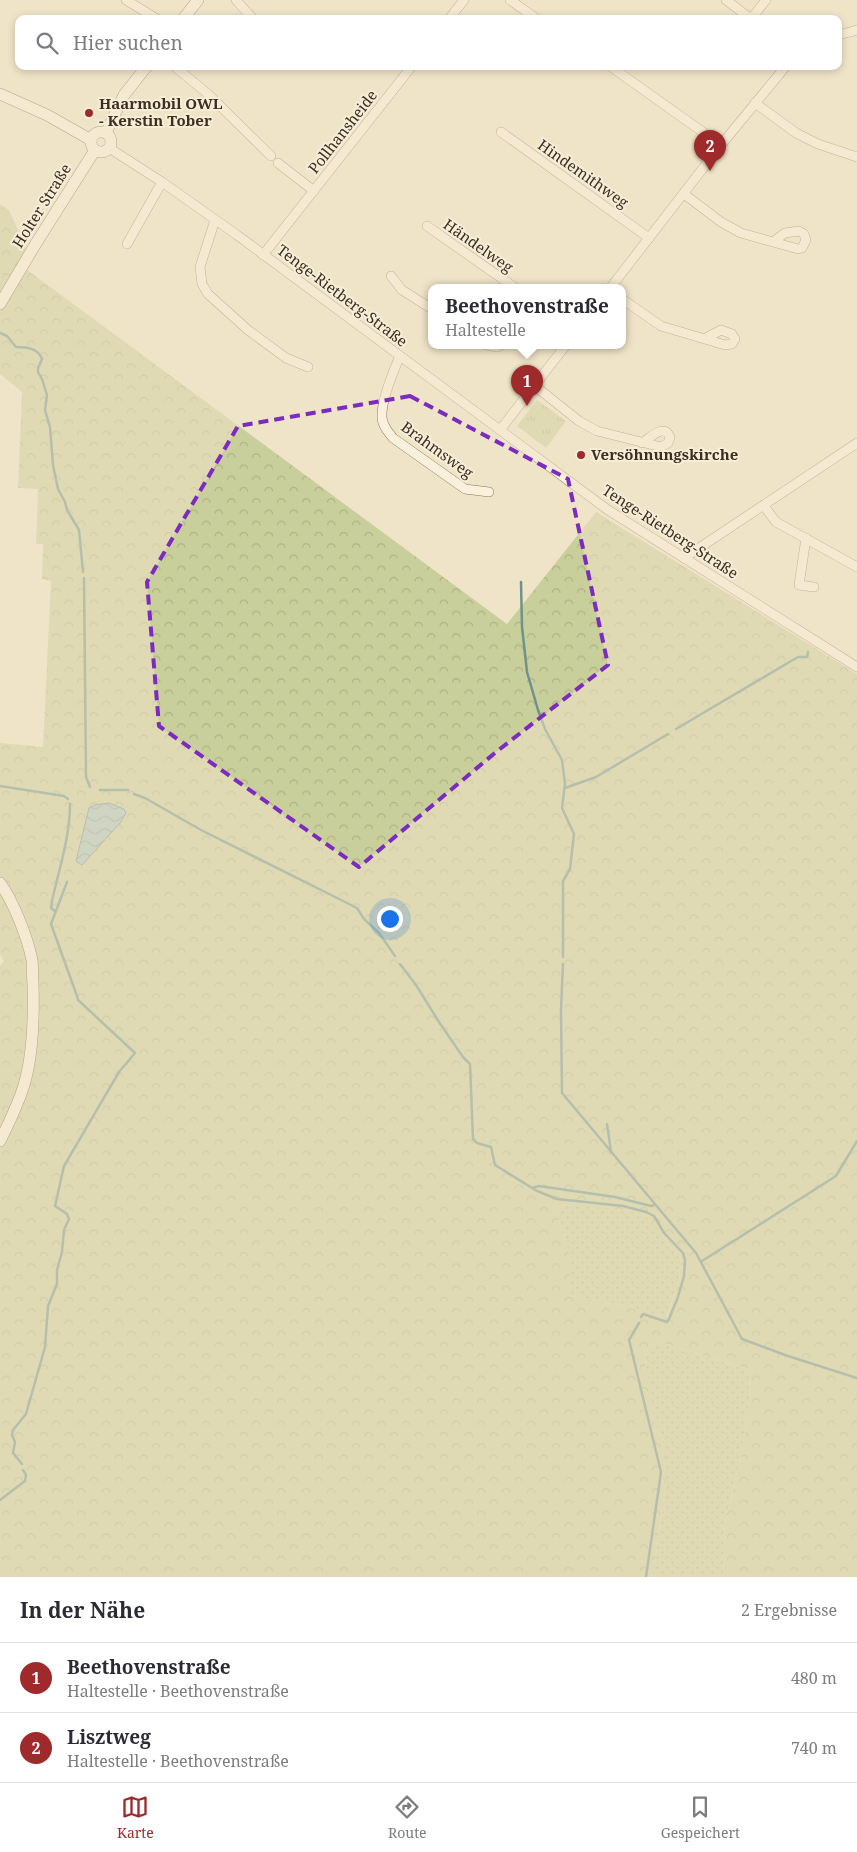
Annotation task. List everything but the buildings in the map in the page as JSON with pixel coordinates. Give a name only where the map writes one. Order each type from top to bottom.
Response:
[{"type":"street","points":[[126,0],[150,15]]},
{"type":"street","points":[[186,15],[198,0]]},
{"type":"street","points":[[236,0],[249,15]]},
{"type":"street","points":[[452,15],[464,0]]},
{"type":"street","points":[[510,0],[532,15]]},
{"type":"street","points":[[726,0],[746,15]]},
{"type":"street","points":[[754,15],[766,0]]},
{"type":"street","points":[[842,34],[857,30]]},
{"type":"street","points":[[106,133],[124,95],[144,70]]},
{"type":"street","points":[[179,70],[208,94],[271,156]]},
{"type":"street","name":"Pollhansheide","points":[[263,255],[409,70]]},
{"type":"street","points":[[616,70],[721,145]]},
{"type":"street","points":[[613,284],[721,145],[783,70]]},
{"type":"street","points":[[0,94],[47,115],[104,152],[109,148],[110,138],[106,133]]},
{"type":"street","points":[[755,103],[796,133],[818,144],[855,153]]},
{"type":"street","name":"Hindemithweg","points":[[501,132],[649,238]]},
{"type":"street","points":[[93,145],[97,133],[106,133]]},
{"type":"street","name":"Holter Straße","points":[[0,304],[93,145]]},
{"type":"street","name":"Tenge-Rietberg-Straße","points":[[109,148],[162,182],[215,220],[608,510],[857,667]]},
{"type":"street","name":"Pollhansheide","points":[[278,164],[314,191]]},
{"type":"street","points":[[127,244],[162,182]]},
{"type":"street","points":[[684,194],[721,222],[741,233],[773,242]]},
{"type":"street","points":[[215,220],[200,267],[202,284],[208,294],[248,330],[286,358],[308,367]]},
{"type":"street","name":"Händelweg","points":[[427,226],[510,284]]},
{"type":"street","points":[[390,276],[402,290],[428,307]]},
{"type":"street","points":[[626,302],[661,326],[704,339]]},
{"type":"street","points":[[500,430],[563,349]]},
{"type":"street","name":"Brahmsweg","points":[[400,356],[388,384],[382,418],[385,428],[392,438],[465,489],[489,492]]},
{"type":"street","points":[[535,386],[579,421],[597,431],[642,443]]},
{"type":"street","points":[[684,558],[856,447]]},
{"type":"street","points":[[764,506],[776,522],[857,567]]},
{"type":"street","points":[[806,538],[799,585],[814,587]]},
{"type":"street","points":[[0,883],[18,918],[32,960],[33,1003],[31,1042],[25,1083],[17,1107],[0,1141]]},
{"type":"highlighted area","points":[[410,396],[568,479],[608,665],[496,752],[359,867],[159,726],[147,582],[238,426]]},
{"type":"green space","points":[[0,205],[9,210],[31,260],[26,269],[507,624],[596,512],[857,674],[857,1577],[723,1577],[725,1522],[742,1452],[749,1401],[750,1370],[659,1342],[648,1348],[645,1364],[655,1407],[652,1415],[666,1449],[666,1483],[651,1577],[0,1577],[0,966],[4,961],[0,954],[0,743],[43,747],[51,581],[42,579],[43,544],[36,544],[38,489],[18,488],[22,392],[0,374]],"holes":[[[109,803],[82,865],[76,861],[89,808],[94,805]],[[563,1205],[609,1208],[633,1212],[643,1215],[654,1223],[681,1258],[679,1280],[667,1318],[616,1304],[570,1296],[569,1253],[556,1212]]]},
{"type":"green space","points":[[537,400],[566,421],[546,448],[517,426]]},
{"type":"green space","points":[[563,1205],[609,1208],[633,1212],[643,1215],[654,1223],[681,1258],[679,1280],[666,1319],[616,1304],[569,1296],[569,1253],[556,1212]]},
{"type":"green space","points":[[659,1342],[750,1370],[749,1401],[742,1452],[725,1522],[723,1577],[651,1577],[666,1483],[666,1450],[652,1415],[645,1364],[648,1348]]},
{"type":"water","points":[[109,803],[124,809],[126,813],[120,823],[82,865],[76,861],[89,808],[94,805]]},
{"type":"waterway","points":[[0,333],[7,336],[16,347],[35,350],[42,359],[38,372],[47,395],[45,410],[50,427],[53,465],[58,489],[67,510],[79,530],[83,572]]},
{"type":"waterway","points":[[84,578],[86,777],[90,787]]},
{"type":"waterway","points":[[521,582],[522,627],[527,672],[545,729],[562,760],[565,784],[562,808],[574,834],[570,869],[563,881],[563,957]]},
{"type":"waterway","points":[[676,729],[798,657],[807,657],[808,652]]},
{"type":"waterway","points":[[565,788],[596,777],[668,734]]},
{"type":"waterway","points":[[0,786],[64,796],[68,799]]},
{"type":"waterway","points":[[100,790],[128,790]]},
{"type":"waterway","points":[[134,794],[145,798],[201,830],[357,908],[364,919],[379,933],[395,956]]},
{"type":"waterway","points":[[55,911],[51,908],[66,841],[70,804]]},
{"type":"waterway","points":[[22,1464],[13,1453],[15,1442],[12,1435],[13,1430],[26,1414],[45,1347],[48,1306],[57,1284],[57,1270],[62,1252],[64,1230],[69,1219],[67,1214],[55,1206],[64,1166],[119,1072],[135,1053],[78,1000],[51,924],[67,882]]},
{"type":"waterway","points":[[400,964],[463,1057],[470,1064],[473,1139],[477,1143],[491,1147],[495,1165],[537,1191],[557,1199],[623,1206],[646,1212],[654,1216],[664,1233],[683,1253],[685,1260],[684,1276],[669,1319],[667,1322],[643,1314],[641,1317]]},
{"type":"waterway","points":[[563,964],[561,1009],[562,1093],[696,1253],[742,1339],[857,1378]]},
{"type":"waterway","points":[[607,1124],[611,1152]]},
{"type":"waterway","points":[[702,1261],[836,1176],[857,1141]]},
{"type":"waterway","points":[[532,1188],[539,1186],[615,1197],[651,1206],[654,1205]]},
{"type":"waterway","points":[[639,1323],[629,1340],[661,1472],[646,1577]]},
{"type":"waterway","points":[[0,1500],[25,1481],[26,1475],[23,1470]]},
{"type":"place","name":"Haarmobil OWL - Kerstin Tober","points":[[89,113]]},
{"type":"place","name":"Lisztweg","points":[[710,171]]},
{"type":"place","name":"Beethovenstraße","points":[[527,406]]},
{"type":"place","name":"Versöhnungskirche","points":[[581,455]]}]
